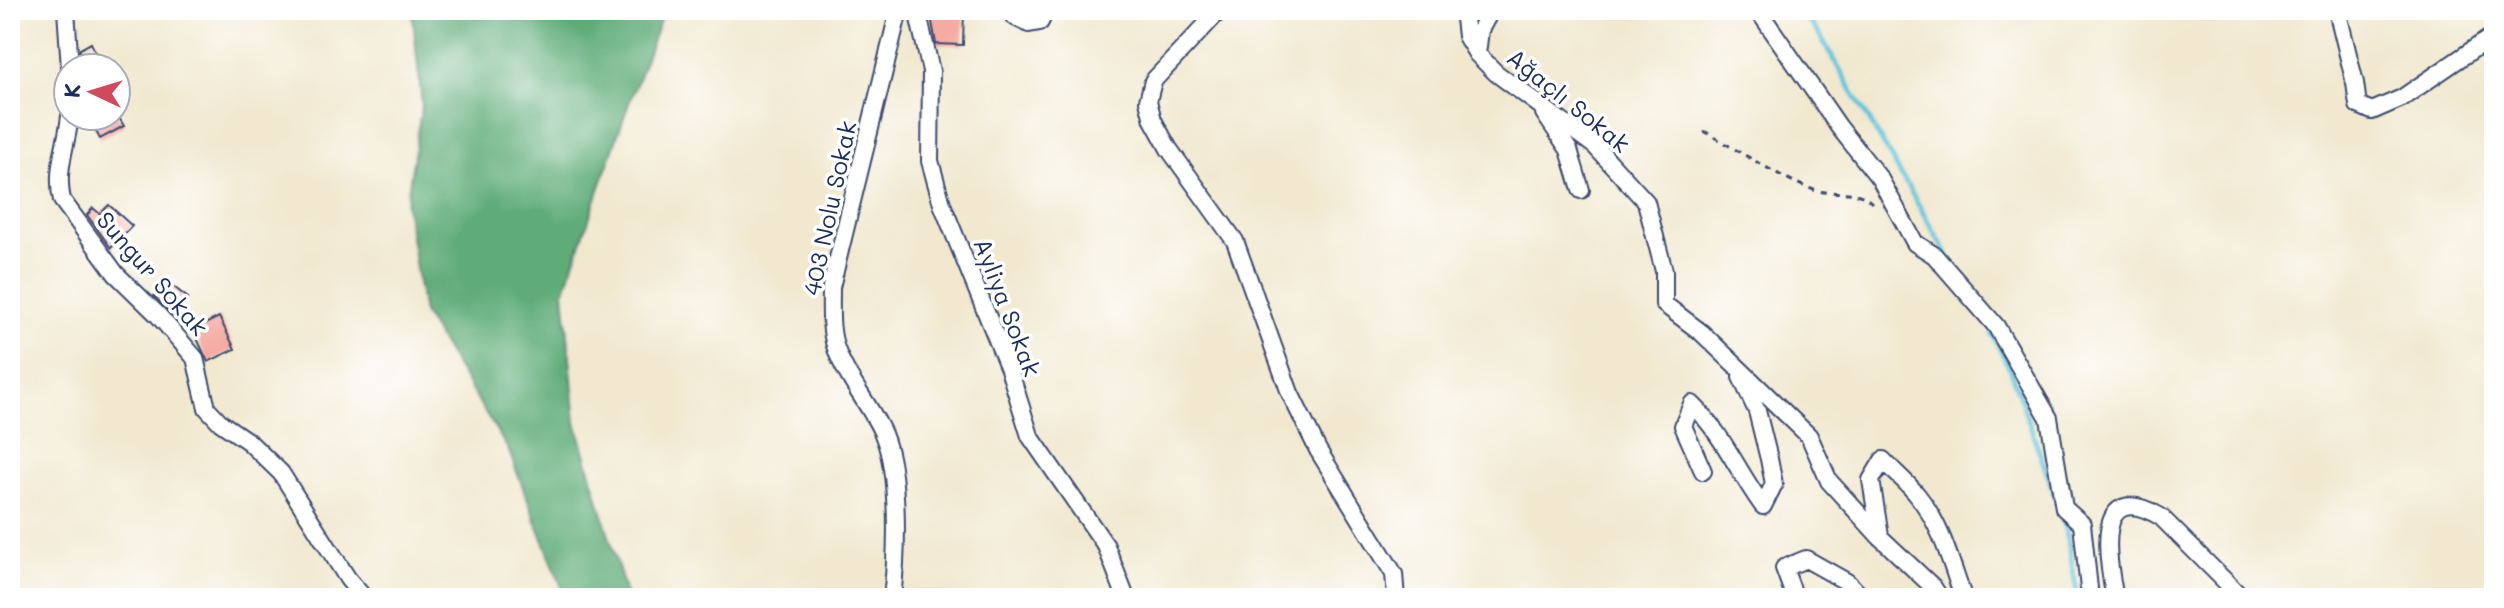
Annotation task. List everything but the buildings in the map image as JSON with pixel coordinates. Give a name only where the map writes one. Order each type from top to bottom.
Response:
[{"type":"street","points":[[66,10],[69,52]]},
{"type":"street","name":"403 Nolu Sokak","points":[[892,598],[896,560],[889,458],[884,435],[837,353],[830,322],[831,287],[899,10]]},
{"type":"street","name":"Ayliya Sokak","points":[[917,10],[931,71],[930,161],[942,204],[1009,369],[1030,436],[1106,546],[1126,598]]},
{"type":"street","points":[[1011,10],[1015,17],[1029,24],[1040,22],[1046,10]]},
{"type":"street","points":[[1220,10],[1153,81],[1148,101],[1153,120],[1169,149],[1235,241],[1290,393],[1318,450],[1394,574],[1396,598]]},
{"type":"street","name":"Ağaçlı Sokak","points":[[1463,10],[1466,36],[1477,54],[1496,73],[1595,146],[1646,202],[1664,271],[1664,304],[1702,333],[1737,369]]},
{"type":"street","points":[[1477,54],[1480,30],[1491,10]]},
{"type":"street","points":[[1758,10],[1839,127],[1880,179],[1915,243],[1934,255],[1996,326],[2049,418],[2064,508],[2082,524],[2084,530],[2090,598]]},
{"type":"street","points":[[2337,10],[2358,105],[2372,111],[2402,98],[2494,35]]},
{"type":"street","points":[[1536,101],[1569,150],[1581,190]]},
{"type":"street","name":"Sungur Sokak","points":[[67,132],[60,162],[62,200],[116,274],[195,358],[207,408],[281,473],[348,579],[364,598]]},
{"type":"street","points":[[1703,471],[1683,426],[1692,404],[1709,420],[1763,506],[1774,484],[1757,411],[1737,369]]},
{"type":"street","points":[[1737,369],[1809,436],[1829,481],[1880,537],[1937,592],[1965,596],[1943,538],[1931,516],[1917,495],[1883,460],[1871,480],[1880,537]]},
{"type":"street","points":[[2115,598],[2107,531],[2110,520],[2119,510],[2135,506],[2161,517],[2242,598]]},
{"type":"street","points":[[1795,598],[1784,568],[1806,559],[1838,576],[1863,598]]},
{"type":"path","points":[[1704,131],[1813,190],[1836,194],[1852,192],[1867,197],[1874,205]]},
{"type":"green space","points":[[412,10],[664,10],[564,292],[576,422],[627,598],[566,598],[508,449],[423,313],[406,205],[422,104]]},
{"type":"waterway","points":[[1801,10],[1821,37],[1958,273]]},
{"type":"waterway","points":[[1992,334],[2010,369],[2055,496]]},
{"type":"waterway","points":[[2060,513],[2066,529],[2078,598]]}]
